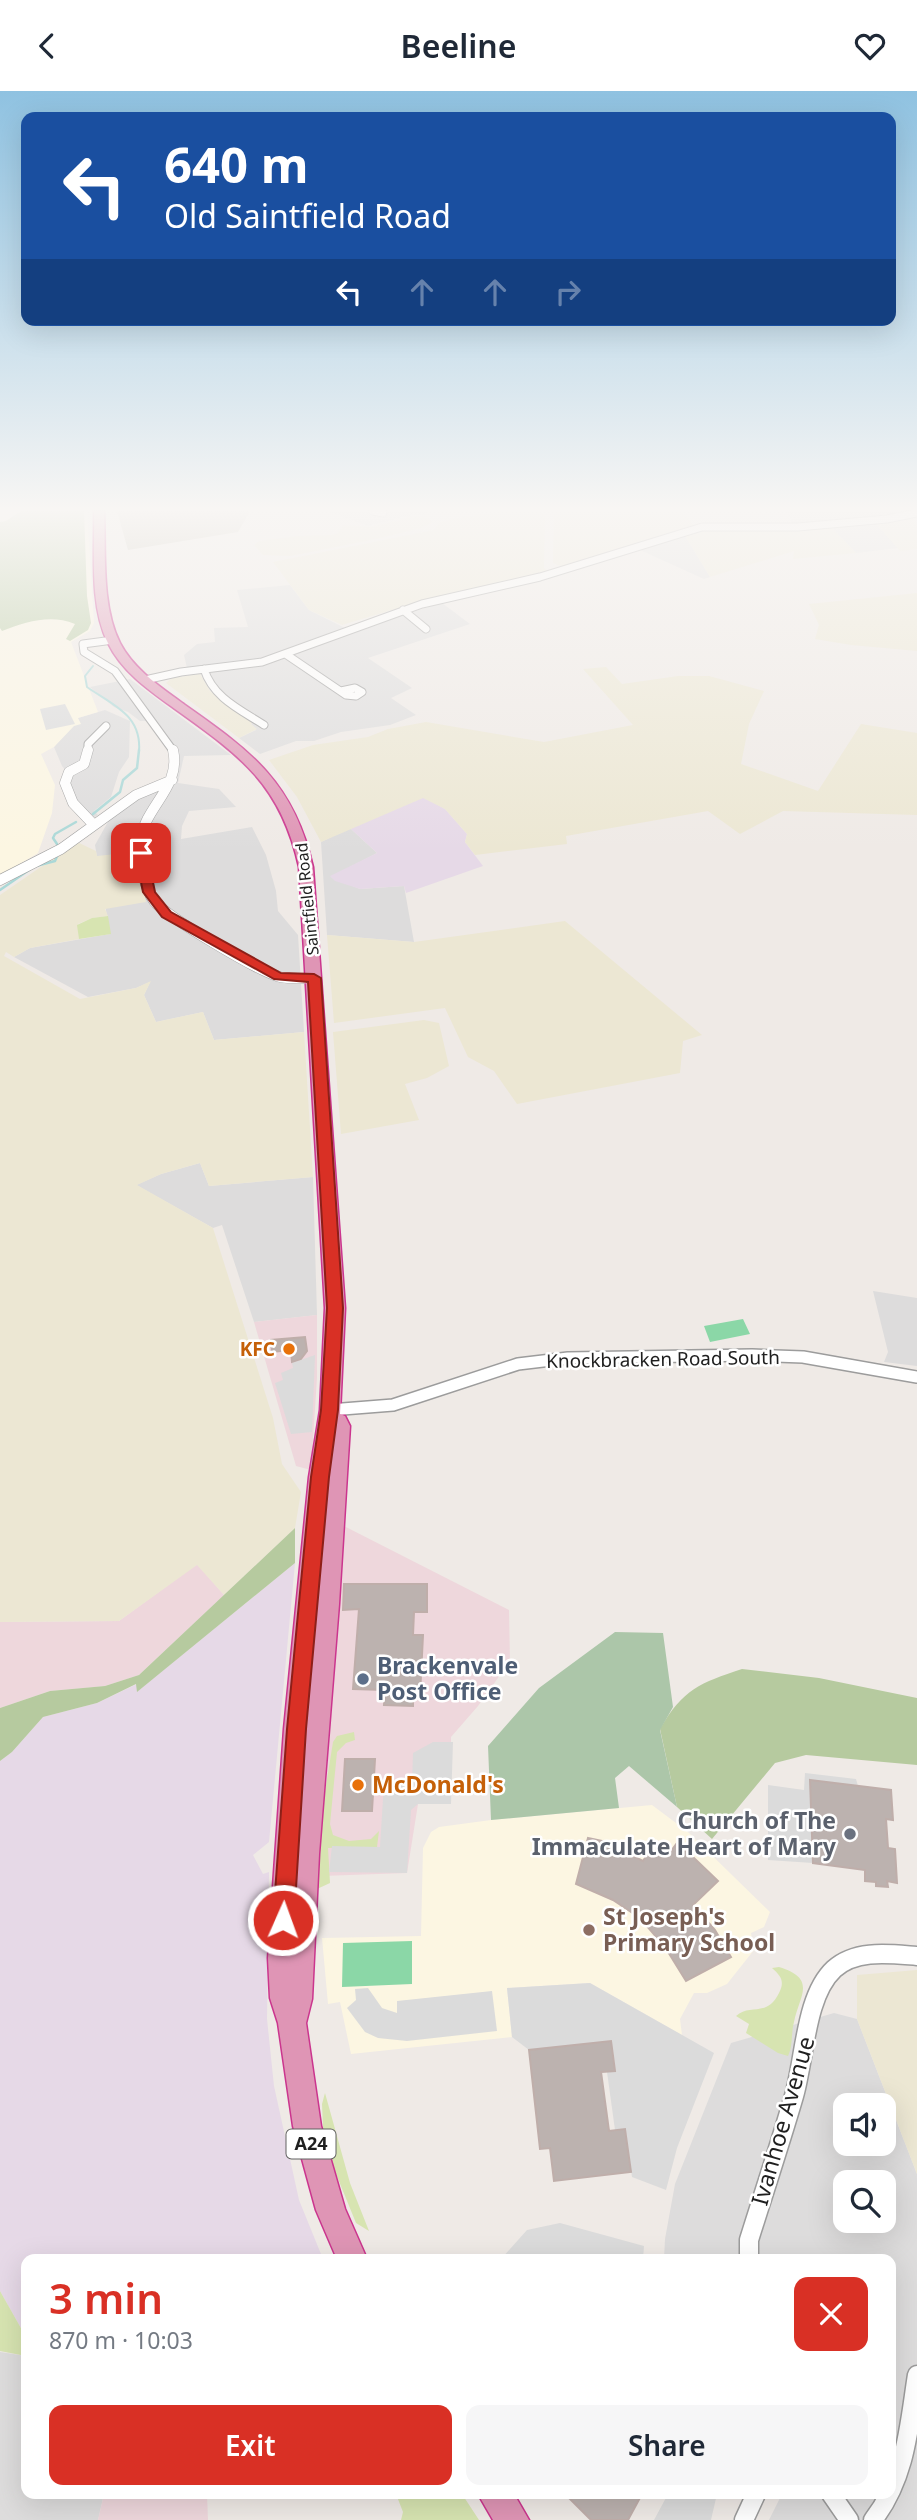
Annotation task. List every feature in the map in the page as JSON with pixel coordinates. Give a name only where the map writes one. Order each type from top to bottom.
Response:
[{"type":"highway","name":"Saintfield Road","points":[[108,624],[116,645],[145,680],[248,757],[273,783],[288,807],[300,835],[306,867],[335,1308],[330,1410],[320,1477],[286,1854],[282,1958],[284,1998],[292,2023],[296,2068],[311,2145],[331,2210],[350,2254]]},
{"type":"highway","name":"Saintfield Road","points":[[292,2023],[298,1999],[306,1854],[340,1426],[330,1410]]},
{"type":"highway","points":[[300,1702],[311,1666],[322,1550],[332,1543]]},
{"type":"highway","points":[[498,2499],[513,2520]]},
{"type":"street","points":[[85,644],[101,635],[107,624]]},
{"type":"street","points":[[145,680],[250,664],[287,655],[362,624]]},
{"type":"street","points":[[420,624],[426,629]]},
{"type":"street","points":[[85,644],[116,645]]},
{"type":"street","points":[[85,644],[86,654],[115,671],[169,742],[176,760],[172,780],[142,834],[143,868],[153,900],[177,921],[278,977],[314,978]]},
{"type":"street","points":[[287,655],[341,691]]},
{"type":"street","points":[[204,669],[206,681],[215,691],[264,725]]},
{"type":"street","points":[[93,824],[76,808],[66,780],[68,775],[87,760],[90,755],[88,744],[102,729],[113,735]]},
{"type":"street","points":[[0,880],[69,843],[136,795],[172,780]]},
{"type":"street","name":"Knockbracken Road South","points":[[330,1410],[393,1405],[518,1364],[568,1358],[752,1355],[803,1357],[917,1377]]},
{"type":"street","points":[[822,1984],[838,1965],[852,1958],[867,1954],[917,1956]]},
{"type":"street","name":"Ivanhoe Avenue","points":[[749,2254],[749,2240],[801,2071],[815,2003],[822,1984]]},
{"type":"street","points":[[896,2486],[917,2375]]},
{"type":"street","points":[[744,2520],[754,2499]]},
{"type":"street","points":[[834,2499],[849,2520]]},
{"type":"street","points":[[873,2520],[889,2499]]},
{"type":"shaded area","points":[[0,624],[93,624],[90,631],[71,642],[98,712],[78,718],[81,724],[74,726],[54,747],[41,754],[55,785],[52,813],[38,853],[0,876]]},
{"type":"shaded area","points":[[247,624],[338,624],[351,631],[373,624],[469,624],[368,658],[412,688],[391,698],[416,715],[390,725],[341,732],[314,741],[296,741],[260,754],[239,738],[256,730],[251,724],[253,721],[210,691],[198,668],[187,668],[184,655],[197,644],[215,642],[214,628],[248,627]]},
{"type":"shaded area","points":[[917,624],[917,651],[815,639],[819,625]]},
{"type":"shaded area","points":[[606,667],[622,684],[678,676],[709,676],[764,691],[749,724],[741,764],[818,791],[861,724],[917,733],[917,815],[783,811],[740,834],[708,811],[566,836],[567,844],[475,855],[465,842],[467,834],[445,809],[423,798],[321,842],[297,797],[269,760],[313,745],[368,737],[388,729],[426,722],[544,742],[633,725],[583,669]]},
{"type":"shaded area","points":[[200,674],[210,691],[253,721],[251,724],[257,729],[239,738],[166,683],[172,678]]},
{"type":"shaded area","points":[[130,679],[231,755],[184,756],[178,783],[219,789],[236,807],[189,811],[182,826],[181,839],[252,827],[266,855],[276,891],[278,911],[298,935],[304,1032],[214,1040],[203,1012],[156,1022],[144,995],[150,982],[136,988],[88,997],[14,957],[30,948],[110,934],[95,845],[113,813],[167,779],[172,760],[166,743],[148,721],[140,721],[128,712],[114,707],[90,687]]},
{"type":"shaded area","points":[[65,704],[75,724],[46,730],[40,709]]},
{"type":"shaded area","points":[[105,710],[130,721],[129,757],[119,772],[111,797],[94,811],[98,815],[85,823],[73,810],[63,785],[67,772],[54,747],[78,718]]},
{"type":"shaded area","points":[[424,797],[445,809],[467,834],[465,842],[483,866],[406,893],[404,886],[360,889],[335,881],[330,876],[377,853],[350,828]]},
{"type":"shaded area","points":[[350,828],[377,853],[331,877],[360,889],[404,886],[414,942],[327,935],[321,842]]},
{"type":"shaded area","points":[[77,842],[96,851],[97,856],[135,852],[146,902],[105,909],[108,916],[92,918],[78,924],[79,939],[30,948],[14,957],[6,952],[4,956],[80,999],[136,988],[151,981],[144,995],[156,1022],[203,1012],[214,1040],[304,1032],[313,1177],[209,1186],[200,1163],[161,1174],[137,1185],[213,1228],[273,1418],[282,1464],[301,1492],[295,1528],[224,1595],[197,1565],[119,1621],[0,1622],[0,895]]},
{"type":"shaded area","points":[[565,921],[702,1035],[683,1041],[680,1073],[517,1104],[494,1071],[468,1057],[445,1008],[334,1023],[327,935],[414,942]]},
{"type":"shaded area","points":[[424,1020],[439,1023],[449,1066],[427,1078],[405,1084],[419,1120],[341,1134],[333,1032]]},
{"type":"shaded area","points":[[200,1163],[209,1186],[313,1177],[317,1315],[254,1322],[222,1225],[213,1228],[136,1185],[161,1174]]},
{"type":"shaded area","points":[[873,1291],[917,1298],[917,1366],[884,1362],[888,1352]]},
{"type":"shaded area","points":[[317,1315],[317,1378],[311,1470],[296,1466],[254,1322]]},
{"type":"shaded area","points":[[315,1355],[312,1432],[291,1434],[275,1383],[283,1380],[281,1373],[293,1368],[292,1363]]},
{"type":"shaded area","points":[[342,1525],[509,1610],[510,1661],[478,1706],[451,1737],[451,1804],[418,1804],[407,1873],[321,1876]]},
{"type":"shaded area","points":[[295,1563],[269,1842],[253,1855],[263,1874],[269,1872],[267,2019],[274,2086],[299,2200],[321,2254],[21,2254],[21,2328],[0,2291],[0,1761],[12,1752],[43,1717],[97,1703],[137,1684],[138,1691]]},
{"type":"shaded area","points":[[197,1564],[224,1595],[139,1675],[105,1686],[50,1691],[0,1708],[0,1622],[119,1621]]},
{"type":"shaded area","points":[[433,1742],[453,1742],[451,1804],[418,1804],[411,1810],[407,1873],[329,1872],[332,1846],[380,1847],[384,1783],[412,1784],[413,1753]]},
{"type":"shaded area","points":[[805,1773],[856,1779],[858,1786],[810,1781],[813,1863],[768,1860],[768,1785],[804,1790]]},
{"type":"shaded area","name":"St Joseph's Primary School","points":[[652,1805],[688,1832],[770,1912],[764,1927],[751,1933],[754,1950],[727,1984],[707,1993],[694,1993],[680,2019],[682,2035],[590,1983],[507,1988],[512,2037],[351,2054],[340,2002],[328,2004],[322,1938],[421,1936],[423,1848],[431,1832],[439,1827],[491,1820]]},
{"type":"shaded area","points":[[917,1970],[917,2174],[896,2120],[896,2093],[886,2093],[857,2019],[857,1975]]},
{"type":"shaded area","points":[[590,1983],[714,2053],[677,2148],[666,2190],[632,2177],[625,2129],[615,2130],[607,2072],[611,2042],[529,2050],[512,2037],[507,1988]]},
{"type":"shaded area","points":[[368,1988],[382,2008],[397,2013],[397,2001],[492,1991],[497,2031],[407,2041],[378,2038],[365,2032],[347,2008],[356,2000],[355,1989]]},
{"type":"shaded area","points":[[834,2013],[857,2019],[886,2093],[833,2093],[833,2156],[896,2156],[896,2120],[917,2174],[917,2520],[769,2520],[780,2499],[896,2499],[896,2254],[664,2254],[675,2184],[731,2043]]},
{"type":"shaded area","points":[[560,2223],[644,2246],[643,2254],[505,2254],[527,2230]]},
{"type":"shaded area","points":[[0,2352],[21,2355],[21,2499],[103,2499],[98,2520],[0,2520]]},
{"type":"shaded area","points":[[103,2499],[207,2499],[208,2520],[98,2520]]},
{"type":"shaded area","points":[[665,2499],[716,2499],[711,2520],[654,2520]]},
{"type":"green space","points":[[0,624],[22,624],[2,631]]},
{"type":"green space","points":[[75,624],[90,624],[88,630],[70,641],[66,639]]},
{"type":"green space","points":[[108,916],[111,934],[79,939],[77,925],[92,918]]},
{"type":"green space","points":[[743,1319],[750,1334],[710,1342],[704,1326]]},
{"type":"green space","points":[[295,1528],[295,1563],[137,1692],[136,1684],[97,1703],[43,1717],[12,1752],[0,1761],[0,1708],[50,1691],[105,1686],[139,1675]]},
{"type":"green space","points":[[615,1632],[663,1633],[673,1707],[660,1730],[677,1807],[629,1766],[615,1778],[619,1808],[491,1820],[488,1746],[539,1688]]},
{"type":"green space","points":[[742,1669],[819,1678],[917,1698],[917,1765],[806,1755],[775,1763],[712,1839],[677,1807],[660,1729],[677,1705],[694,1689]]},
{"type":"green space","points":[[354,1732],[355,1740],[346,1743],[337,1752],[330,1824],[333,1835],[349,1841],[371,1839],[379,1831],[377,1847],[328,1848],[330,1883],[317,1889],[324,1798],[333,1742],[337,1736]]},
{"type":"green space","points":[[412,1941],[412,1984],[342,1987],[343,1943]]},
{"type":"green space","points":[[779,1967],[798,1977],[803,1989],[788,2056],[778,2053],[746,2033],[749,2024],[736,2016],[747,2010],[764,2008],[774,2001],[782,1982],[772,1968]]},
{"type":"green space","points":[[325,2093],[350,2183],[369,2231],[356,2223],[332,2164],[323,2127],[322,2104]]},
{"type":"green space","points":[[0,2291],[21,2328],[21,2355],[0,2351]]},
{"type":"green space","points":[[398,2499],[465,2499],[479,2520],[401,2520],[403,2512]]},
{"type":"building","name":"KFC","points":[[305,1337],[307,1351],[301,1359],[292,1362],[291,1350],[272,1352],[271,1340]]},
{"type":"building","points":[[344,1584],[427,1584],[427,1612],[414,1612],[413,1635],[423,1635],[420,1695],[413,1695],[413,1706],[384,1705],[385,1690],[353,1689],[359,1609],[343,1610]]},
{"type":"building","name":"McDonald's","points":[[345,1759],[375,1759],[372,1811],[342,1811]]},
{"type":"building","name":"Church of The Immaculate Heart of Mary","points":[[810,1780],[891,1790],[893,1820],[886,1819],[888,1848],[895,1849],[897,1883],[887,1881],[888,1887],[876,1886],[876,1882],[865,1881],[865,1870],[813,1863]]},
{"type":"building","name":"St Joseph's Primary School","points":[[588,1838],[602,1841],[643,1861],[647,1855],[652,1857],[660,1844],[671,1851],[677,1843],[718,1881],[693,1905],[715,1930],[731,1957],[686,1981],[665,1947],[640,1918],[613,1900],[576,1884]]},
{"type":"building","points":[[611,2041],[615,2071],[601,2072],[609,2131],[625,2129],[631,2172],[554,2181],[550,2148],[540,2149],[529,2050]]},
{"type":"building","points":[[570,2499],[639,2499],[628,2520],[591,2520]]},
{"type":"waterway","points":[[93,666],[85,676],[87,687],[116,706],[131,720],[139,739],[139,750]]},
{"type":"waterway","points":[[93,814],[120,792],[123,780],[137,768],[139,750]]},
{"type":"waterway","points":[[59,847],[53,838],[55,834],[76,822]]},
{"type":"waterway","points":[[36,866],[55,861],[58,854]]},
{"type":"waterway","points":[[0,890],[29,870]]},
{"type":"place","name":"KFC","points":[[289,1349]]},
{"type":"place","name":"Brackenvale Post Office","points":[[363,1679]]},
{"type":"place","name":"McDonald's","points":[[358,1785]]},
{"type":"place","name":"Church of The Immaculate Heart of Mary","points":[[850,1834]]},
{"type":"place","name":"St Joseph's Primary School","points":[[589,1930]]},
{"type":"route","points":[[141,853],[149,892],[166,914],[278,977],[314,978],[331,1223],[335,1308],[333,1370],[313,1542],[296,1729],[283,1920]]}]
